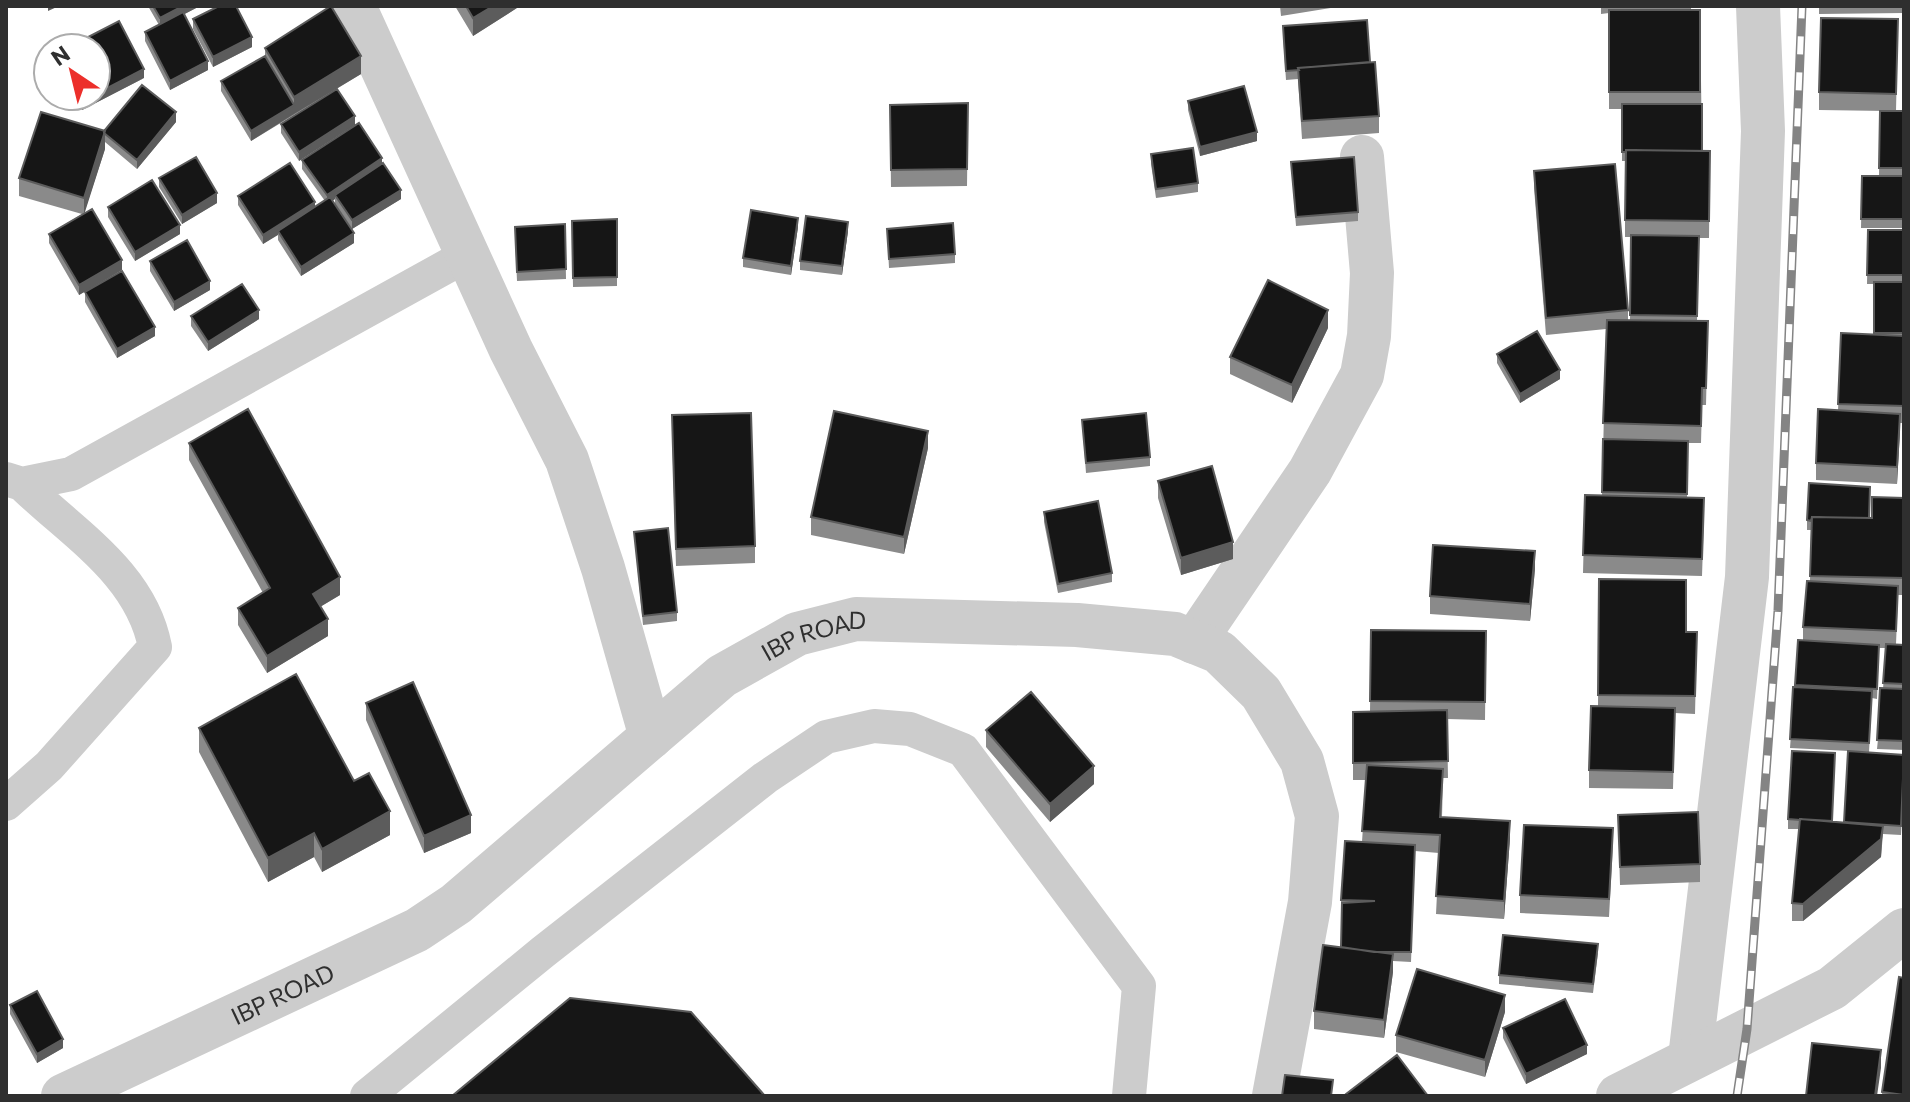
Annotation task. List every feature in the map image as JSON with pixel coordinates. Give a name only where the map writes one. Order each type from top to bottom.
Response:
[{"type":"street","points":[[354,6],[511,350],[567,460],[603,568],[651,737]]},
{"type":"street","points":[[1690,1058],[1747,577],[1763,131],[1758,6]]},
{"type":"street","points":[[1194,642],[1310,471],[1362,375],[1369,336],[1372,273],[1362,157]]},
{"type":"street","name":"IBP ROAD","points":[[85,1092],[417,930],[456,904],[722,676],[797,634],[856,619],[1077,625],[1175,634],[1219,652],[1261,693],[1302,761],[1317,816],[1310,902],[1274,1096]]},
{"type":"street","points":[[1618,1096],[1832,988],[1904,930]]},
{"type":"lane","points":[[14,481],[71,474],[469,254]]},
{"type":"lane","points":[[6,804],[49,766],[155,647],[150,618],[127,582],[14,481]]},
{"type":"lane","points":[[367,1096],[543,952],[765,778],[826,737],[874,726],[910,729],[963,750],[1139,986],[1129,1096]]},
{"type":"building","points":[[153,6],[183,6],[160,18]]},
{"type":"building","points":[[219,6],[236,6],[252,37],[213,57],[193,19]]},
{"type":"building","points":[[331,6],[361,56],[294,97],[265,48]]},
{"type":"building","points":[[466,6],[493,6],[473,18]]},
{"type":"building","points":[[1609,10],[1700,10],[1700,92],[1609,92]]},
{"type":"building","points":[[183,12],[208,61],[170,81],[145,32]]},
{"type":"building","points":[[1821,18],[1898,19],[1896,94],[1819,92]]},
{"type":"building","points":[[1367,20],[1370,62],[1286,71],[1283,26]]},
{"type":"building","points":[[119,21],[144,69],[112,86],[112,32],[98,32]]},
{"type":"building","points":[[265,56],[294,105],[251,131],[221,81]]},
{"type":"building","points":[[1375,62],[1379,116],[1302,121],[1298,68]]},
{"type":"building","points":[[142,85],[176,112],[137,160],[104,131]]},
{"type":"building","points":[[1244,86],[1257,132],[1200,147],[1188,101]]},
{"type":"building","points":[[337,89],[355,116],[299,152],[281,124]]},
{"type":"building","points":[[968,103],[967,169],[891,170],[890,105]]},
{"type":"building","points":[[1622,104],[1702,104],[1702,151],[1622,152]]},
{"type":"building","points":[[1880,111],[1904,111],[1904,168],[1879,168]]},
{"type":"building","points":[[41,112],[105,131],[84,198],[19,178]]},
{"type":"building","points":[[359,123],[382,158],[327,195],[302,160]]},
{"type":"building","points":[[1193,148],[1198,183],[1156,189],[1151,154]]},
{"type":"building","points":[[1626,150],[1710,151],[1709,221],[1625,220]]},
{"type":"building","points":[[196,157],[217,193],[182,215],[159,178]]},
{"type":"building","points":[[1354,157],[1358,212],[1296,217],[1291,162]]},
{"type":"building","points":[[290,163],[315,202],[263,235],[238,196]]},
{"type":"building","points":[[383,163],[401,190],[352,220],[335,195]]},
{"type":"building","points":[[1615,164],[1628,310],[1546,318],[1534,171]]},
{"type":"building","points":[[1862,176],[1904,176],[1904,219],[1861,219]]},
{"type":"building","points":[[152,180],[180,225],[135,252],[108,207]]},
{"type":"building","points":[[330,197],[354,233],[301,267],[278,231]]},
{"type":"building","points":[[92,209],[122,260],[79,285],[49,234]]},
{"type":"building","points":[[751,210],[798,218],[791,266],[743,258]]},
{"type":"building","points":[[806,216],[848,222],[842,266],[800,261]]},
{"type":"building","points":[[617,219],[617,277],[573,278],[572,221]]},
{"type":"building","points":[[953,223],[955,254],[889,259],[887,229]]},
{"type":"building","points":[[565,224],[566,269],[517,272],[515,227]]},
{"type":"building","points":[[1868,230],[1904,230],[1904,275],[1867,275]]},
{"type":"building","points":[[1631,235],[1699,236],[1697,316],[1630,315]]},
{"type":"building","points":[[187,240],[210,281],[174,302],[150,261]]},
{"type":"building","points":[[122,271],[155,327],[117,349],[85,292]]},
{"type":"building","points":[[1268,280],[1328,310],[1292,385],[1230,357]]},
{"type":"building","points":[[1874,282],[1904,282],[1904,333],[1874,333]]},
{"type":"building","points":[[242,284],[259,310],[208,342],[191,316]]},
{"type":"building","points":[[1607,320],[1708,321],[1706,388],[1702,388],[1701,426],[1603,423]]},
{"type":"building","points":[[1537,331],[1560,370],[1520,394],[1497,354]]},
{"type":"building","points":[[1841,333],[1904,336],[1904,406],[1838,404]]},
{"type":"building","points":[[248,409],[340,577],[313,594],[328,619],[267,656],[238,608],[270,588],[189,443]]},
{"type":"building","points":[[1818,409],[1900,414],[1897,467],[1816,463]]},
{"type":"building","points":[[834,411],[928,431],[904,537],[811,517]]},
{"type":"building","points":[[751,413],[755,546],[676,549],[672,415]]},
{"type":"building","points":[[1146,413],[1150,457],[1086,463],[1082,420]]},
{"type":"building","points":[[1603,439],[1688,441],[1687,494],[1602,492]]},
{"type":"building","points":[[1212,466],[1233,542],[1181,558],[1158,481]]},
{"type":"building","points":[[1809,483],[1870,487],[1869,518],[1812,517],[1811,521],[1807,520]]},
{"type":"building","points":[[1585,495],[1704,498],[1702,559],[1583,555]]},
{"type":"building","points":[[1872,497],[1904,498],[1904,578],[1810,576],[1812,517],[1872,518]]},
{"type":"building","points":[[1098,501],[1112,573],[1058,584],[1044,512]]},
{"type":"building","points":[[668,528],[677,612],[643,616],[634,532]]},
{"type":"building","points":[[1433,545],[1535,551],[1530,604],[1430,596]]},
{"type":"building","points":[[1599,579],[1686,580],[1686,632],[1697,632],[1695,696],[1598,695]]},
{"type":"building","points":[[1807,581],[1898,586],[1896,631],[1803,627]]},
{"type":"building","points":[[1371,630],[1486,631],[1485,702],[1370,701]]},
{"type":"building","points":[[1798,640],[1879,645],[1877,689],[1795,685]]},
{"type":"building","points":[[1886,644],[1904,645],[1904,684],[1883,683]]},
{"type":"building","points":[[296,674],[354,781],[369,773],[390,811],[322,849],[314,833],[268,858],[199,728]]},
{"type":"building","points":[[413,682],[471,815],[424,836],[366,703]]},
{"type":"building","points":[[1793,687],[1872,691],[1869,743],[1790,739]]},
{"type":"building","points":[[1880,688],[1904,689],[1904,741],[1877,740]]},
{"type":"building","points":[[1031,692],[1094,766],[1050,804],[986,730]]},
{"type":"building","points":[[1591,706],[1675,708],[1673,772],[1589,770]]},
{"type":"building","points":[[1447,710],[1448,761],[1353,763],[1353,712]]},
{"type":"building","points":[[1792,751],[1835,753],[1832,821],[1788,819]]},
{"type":"building","points":[[1848,751],[1904,755],[1901,826],[1844,822]]},
{"type":"building","points":[[1367,765],[1443,769],[1440,817],[1510,821],[1504,901],[1436,896],[1440,835],[1362,831]]},
{"type":"building","points":[[1698,812],[1700,864],[1620,867],[1618,815]]},
{"type":"building","points":[[1800,819],[1883,826],[1881,839],[1803,904],[1792,903]]},
{"type":"building","points":[[1524,825],[1613,828],[1609,899],[1520,895]]},
{"type":"building","points":[[1345,841],[1415,845],[1411,952],[1374,952],[1341,947],[1342,903],[1375,901],[1341,900]]},
{"type":"building","points":[[1503,935],[1598,944],[1593,984],[1499,975]]},
{"type":"building","points":[[1323,945],[1393,954],[1384,1020],[1314,1011]]},
{"type":"building","points":[[1417,969],[1505,995],[1485,1060],[1396,1035]]},
{"type":"building","points":[[1899,977],[1904,978],[1904,1095],[1882,1092]]},
{"type":"building","points":[[37,991],[63,1039],[37,1054],[10,1005]]},
{"type":"building","points":[[570,998],[691,1012],[765,1096],[452,1096]]},
{"type":"building","points":[[1565,999],[1587,1045],[1526,1074],[1503,1028]]},
{"type":"building","points":[[1812,1043],[1881,1050],[1875,1096],[1806,1096]]},
{"type":"building","points":[[1397,1055],[1428,1096],[1347,1096],[1346,1094]]},
{"type":"building","points":[[1285,1075],[1333,1080],[1331,1096],[1282,1096]]},
{"type":"railway","points":[[1737,1096],[1747,1029],[1778,611],[1802,6]]}]
